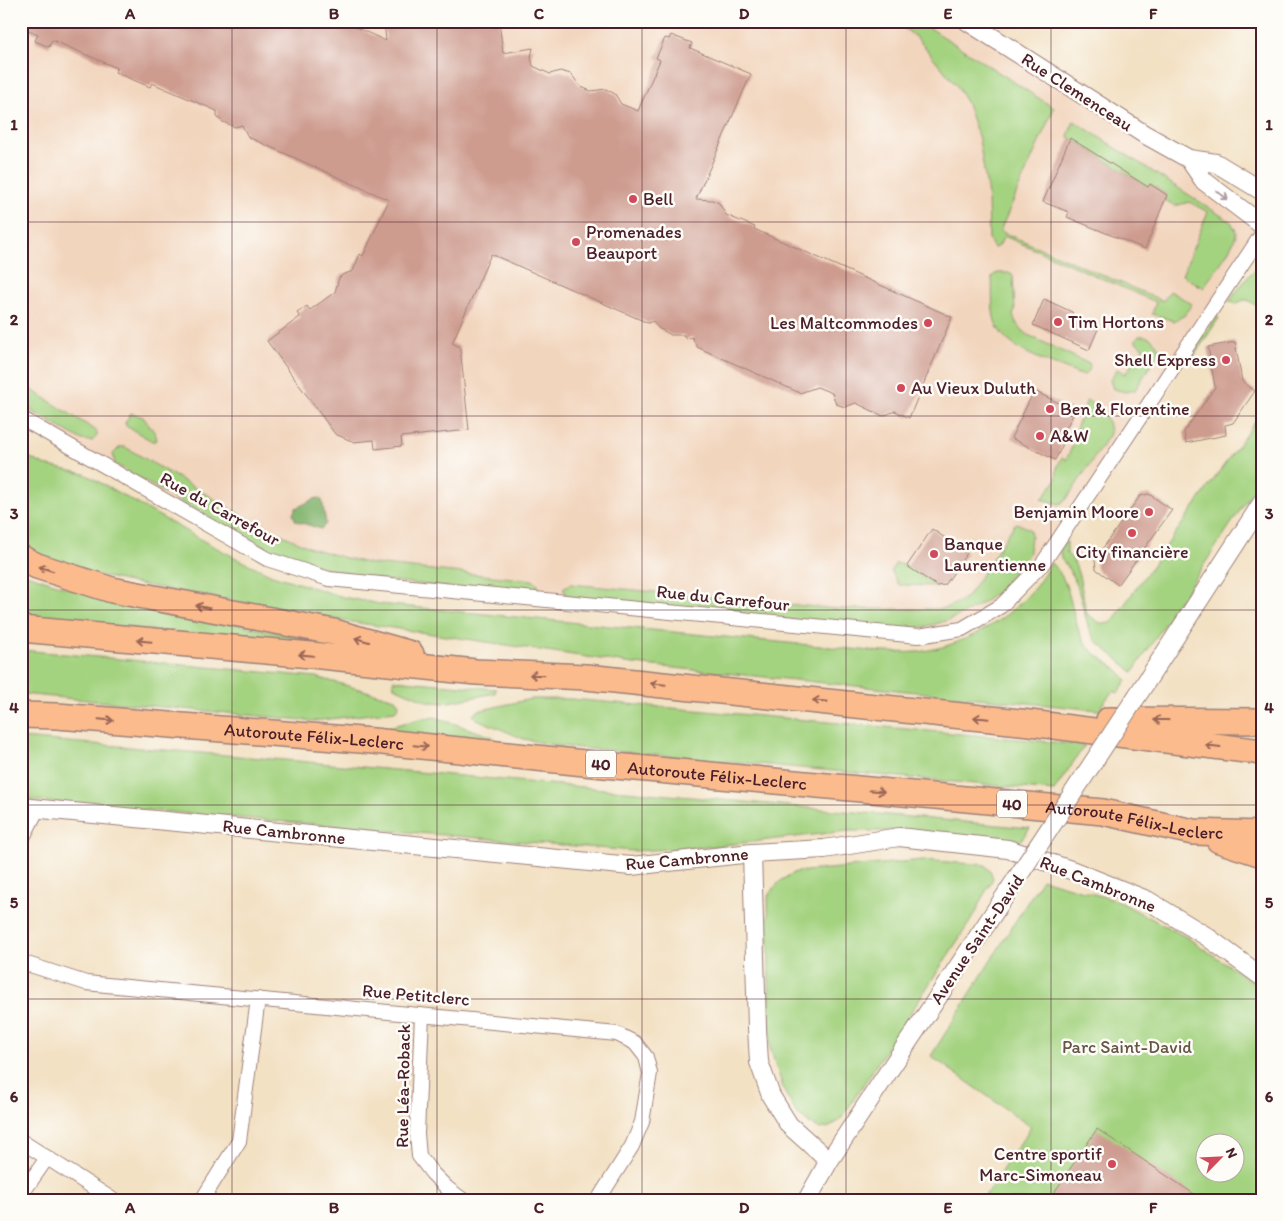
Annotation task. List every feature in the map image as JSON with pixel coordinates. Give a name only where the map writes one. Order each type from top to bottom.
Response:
[{"type":"highway","points":[[21,558],[37,566],[112,590],[334,632],[476,672]]},
{"type":"highway","points":[[21,629],[476,672],[586,677],[1030,723],[1262,752]]},
{"type":"highway","name":"Autoroute Félix-Leclerc","points":[[21,714],[373,740],[603,765],[1103,812],[1193,832],[1262,834]]},
{"type":"highway","points":[[1030,723],[1050,720],[1262,721]]},
{"type":"highway","points":[[1193,832],[1262,854]]},
{"type":"street","name":"Rue Clemenceau","points":[[967,21],[1144,134],[1189,159],[1216,163],[1262,191]]},
{"type":"street","name":"Rue Clemenceau","points":[[1189,159],[1204,181],[1262,225]]},
{"type":"street","name":"Rue du Carrefour","points":[[21,418],[267,559],[329,579],[918,636],[962,629],[1000,606],[1042,563],[1262,234]]},
{"type":"street","name":"Avenue Saint-David","points":[[807,1200],[829,1161],[1010,890],[1262,503]]},
{"type":"street","points":[[21,841],[30,807]]},
{"type":"street","name":"Rue Cambronne","points":[[30,807],[631,866],[752,853],[824,849],[900,837],[1008,849],[1074,871],[1147,900],[1206,936],[1262,977]]},
{"type":"street","points":[[752,853],[759,1062],[771,1096],[789,1124],[829,1161]]},
{"type":"street","name":"Rue Petitclerc","points":[[21,962],[86,983],[616,1034],[635,1043],[646,1056],[650,1073],[642,1122],[632,1146],[598,1200]]},
{"type":"street","points":[[202,1200],[239,1141],[258,999]]},
{"type":"street","name":"Rue Léa-Roback","points":[[422,1015],[417,1134],[419,1156],[448,1190],[463,1200]]},
{"type":"street","points":[[21,1141],[114,1200]]},
{"type":"street","points":[[21,1195],[46,1158]]},
{"type":"shaded area","points":[[21,21],[967,21],[1262,214],[1262,232],[1043,563],[1001,606],[962,629],[918,636],[329,579],[267,559],[21,418]]},
{"type":"green space","points":[[895,21],[919,21],[1054,108],[1000,231],[1163,301],[1170,291],[1192,304],[1185,315],[1174,321],[1152,314],[1156,302],[1004,236],[999,246],[994,248],[989,240],[988,195],[979,139],[967,104],[957,86],[917,38]]},
{"type":"green space","points":[[1074,121],[1231,222],[1236,232],[1235,239],[1203,288],[1182,275],[1208,212],[1189,202],[1175,206],[1165,200],[1167,195],[1150,184],[1148,187],[1068,136]]},
{"type":"green space","points":[[1262,264],[1262,303],[1256,306],[1246,300],[1236,304],[1229,301],[1251,273]]},
{"type":"green space","points":[[1010,273],[1013,276],[1015,311],[1013,315],[1019,327],[1030,336],[1089,364],[1088,372],[1084,375],[1078,374],[1042,360],[1018,348],[1008,340],[1000,331],[993,311],[992,278],[995,274]]},
{"type":"green space","points":[[1216,316],[1219,318],[1190,362],[1187,360]]},
{"type":"green space","points":[[1139,336],[1152,339],[1160,351],[1135,390],[1126,392],[1113,389],[1110,380],[1117,369],[1125,374],[1143,348],[1135,341]]},
{"type":"green space","points":[[21,383],[95,430],[97,436],[92,441],[82,440],[21,405]]},
{"type":"green space","points":[[1087,400],[1100,410],[1106,418],[1110,434],[1066,500],[1059,504],[1042,499],[1056,480],[1057,468],[1062,457],[1066,460],[1080,430],[1076,429]]},
{"type":"green space","points":[[1262,412],[1262,477],[1133,672],[1096,641],[1089,629],[1077,585],[1061,559],[1060,552],[1063,544],[1067,542],[1067,554],[1072,559],[1078,573],[1087,614],[1105,624],[1112,622]]},
{"type":"green space","points":[[131,413],[143,417],[155,433],[157,439],[155,441],[126,426],[125,423]]},
{"type":"green space","points":[[120,447],[125,447],[250,520],[311,548],[372,564],[532,580],[537,583],[539,588],[536,592],[529,594],[431,586],[366,577],[303,561],[272,550],[232,531],[115,464],[113,454]]},
{"type":"green space","points":[[21,453],[44,465],[85,474],[207,543],[272,575],[343,597],[380,604],[882,652],[913,652],[949,645],[994,624],[1020,604],[1039,582],[1051,563],[1065,582],[1077,626],[1088,647],[1127,680],[1118,693],[1113,691],[1101,706],[1109,709],[1108,711],[634,664],[352,622],[133,583],[84,572],[21,551]]},
{"type":"green space","points":[[317,498],[322,500],[326,524],[321,529],[296,521],[293,514],[296,508]]},
{"type":"green space","points":[[1017,523],[1029,529],[1031,538],[1029,553],[1012,578],[993,595],[971,610],[947,620],[918,628],[888,630],[567,597],[563,588],[570,584],[837,609],[943,609],[968,596]]},
{"type":"green space","points":[[896,563],[907,566],[937,586],[899,585],[891,571]]},
{"type":"green space","points":[[21,572],[74,590],[332,644],[332,647],[21,618]]},
{"type":"green space","points":[[21,650],[316,677],[395,699],[399,704],[395,711],[314,721],[21,694]]},
{"type":"green space","points":[[393,680],[496,689],[495,693],[444,703],[429,702],[394,687]]},
{"type":"green space","points":[[531,699],[571,699],[1085,745],[1054,791],[558,746],[524,739],[477,719],[473,715],[477,711]]},
{"type":"green space","points":[[435,717],[493,737],[493,742],[386,734],[382,729],[419,719]]},
{"type":"green space","points":[[21,738],[297,761],[1030,828],[1018,844],[899,831],[847,831],[707,847],[633,851],[38,801],[21,799]]},
{"type":"green space","points":[[923,860],[985,865],[993,878],[977,911],[841,1119],[830,1127],[820,1129],[797,1114],[785,1093],[770,1048],[768,897],[780,882],[796,872]]},
{"type":"green space","name":"Parc Saint-David","points":[[1042,879],[1118,901],[1188,938],[1262,988],[1262,1200],[982,1200],[1031,1127],[931,1056]]},
{"type":"building","name":"Promenades Beauport","points":[[21,21],[342,21],[386,41],[384,21],[499,21],[503,53],[533,48],[531,57],[533,66],[550,74],[560,71],[571,74],[581,87],[591,91],[606,89],[615,94],[621,104],[638,111],[660,60],[656,58],[665,38],[669,39],[671,35],[692,43],[690,48],[751,74],[696,199],[712,200],[719,203],[726,215],[755,227],[754,229],[952,317],[909,418],[895,411],[883,416],[856,403],[845,407],[836,404],[832,393],[817,387],[800,393],[697,347],[692,337],[686,339],[684,335],[671,335],[658,328],[653,321],[648,323],[491,254],[452,343],[460,347],[469,430],[401,437],[402,446],[375,449],[374,440],[354,442],[335,434],[267,341],[300,317],[297,313],[307,306],[310,310],[335,292],[339,278],[353,271],[360,254],[363,256],[389,200],[248,137],[242,125],[235,127],[223,122],[217,117],[217,111],[152,83],[150,87],[124,76],[115,72],[117,68],[52,40],[49,47],[35,41],[38,34],[21,27]]},
{"type":"building","points":[[1070,138],[1148,187],[1150,184],[1167,195],[1145,249],[1067,217],[1069,212],[1043,202]]},
{"type":"building","name":"Tim Hortons","points":[[1044,299],[1072,312],[1074,318],[1098,329],[1089,350],[1033,325]]},
{"type":"building","points":[[1235,342],[1242,381],[1255,391],[1233,423],[1225,425],[1226,435],[1186,443],[1184,432],[1215,387],[1208,347]]},
{"type":"building","points":[[1034,391],[1075,411],[1061,438],[1065,440],[1055,460],[1011,438]]},
{"type":"building","points":[[1149,494],[1172,510],[1118,585],[1096,569],[1095,559],[1140,496]]},
{"type":"building","points":[[932,529],[967,553],[945,585],[937,586],[907,566]]},
{"type":"building","name":"Centre sportif Marc-Simoneau","points":[[1097,1129],[1203,1200],[1049,1200]]},
{"type":"place","name":"Bell","points":[[633,199]]},
{"type":"place","name":"Promenades Beauport","points":[[576,242]]},
{"type":"place","name":"Tim Hortons","points":[[1058,322]]},
{"type":"place","name":"Les Maltcommodes","points":[[928,323]]},
{"type":"place","name":"Shell Express","points":[[1226,360]]},
{"type":"place","name":"Au Vieux Duluth","points":[[901,388]]},
{"type":"place","name":"Ben & Florentine","points":[[1050,409]]},
{"type":"place","name":"A&W","points":[[1040,436]]},
{"type":"place","name":"Benjamin Moore","points":[[1149,512]]},
{"type":"place","name":"City financière","points":[[1132,533]]},
{"type":"place","name":"Banque Laurentienne","points":[[934,554]]},
{"type":"place","name":"Centre sportif Marc-Simoneau","points":[[1112,1164]]}]
